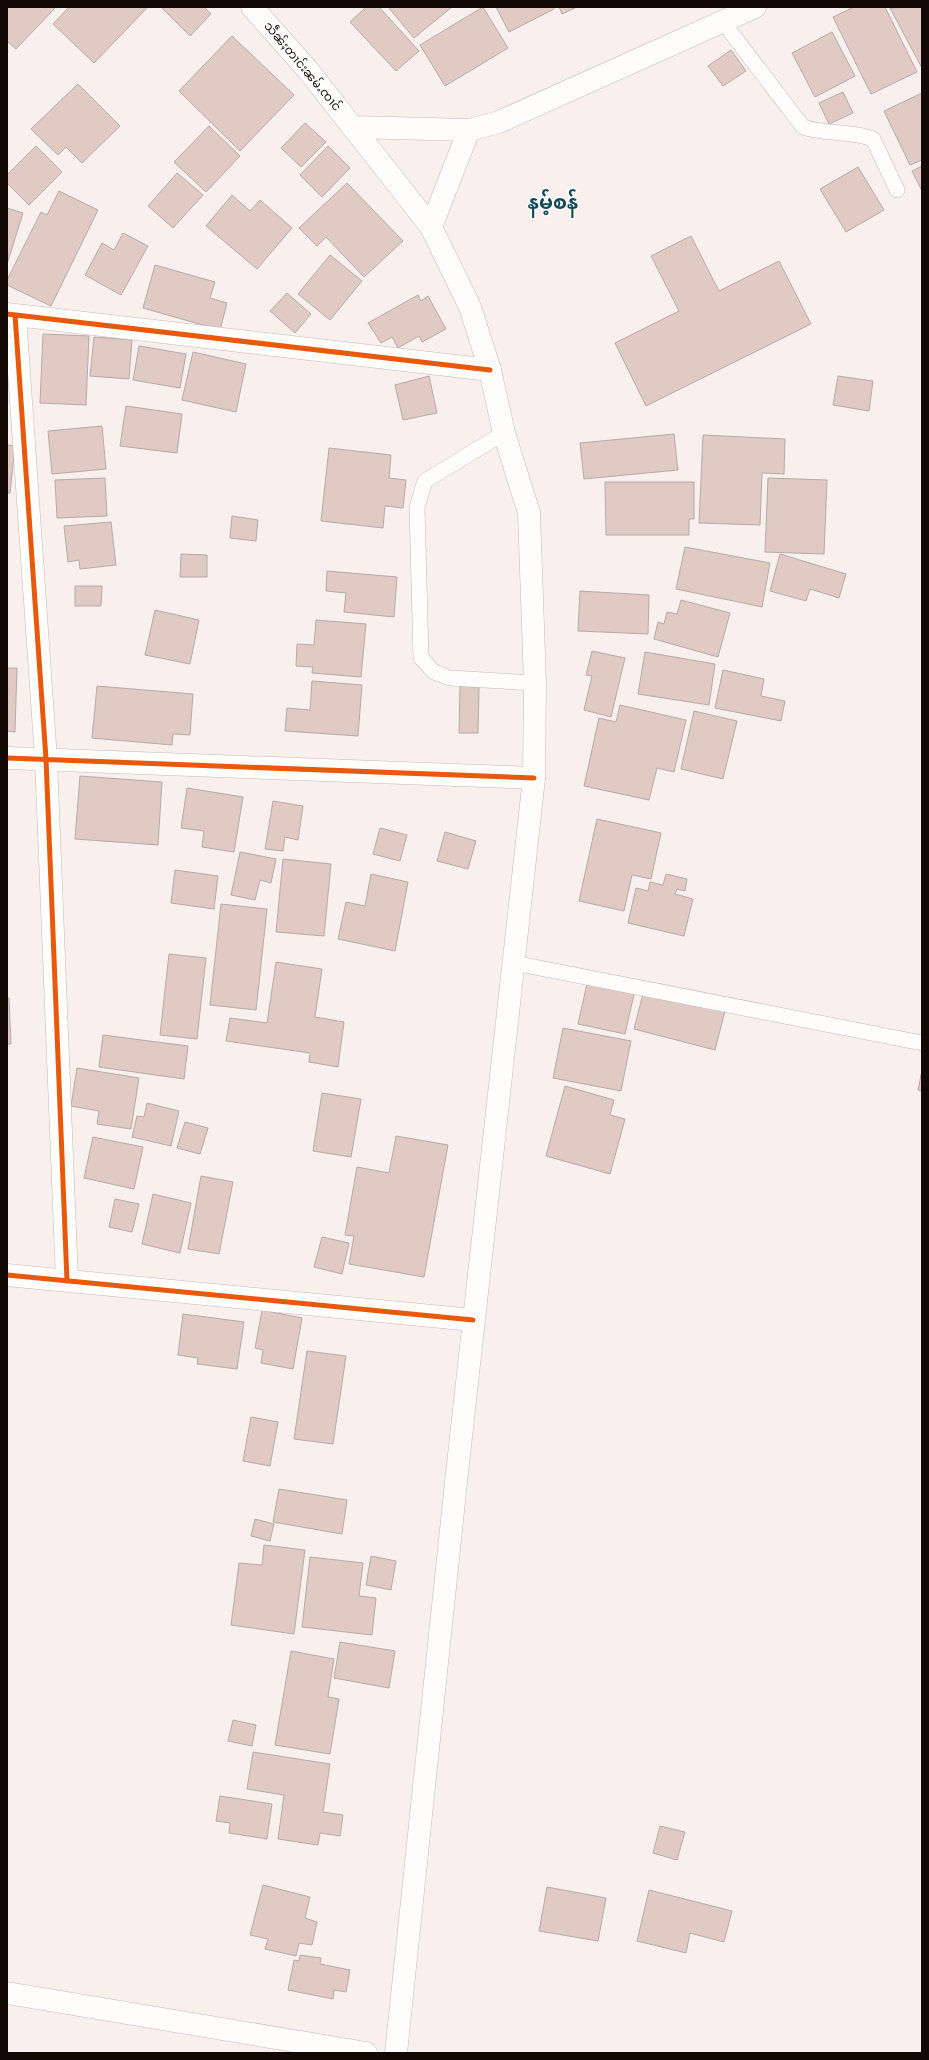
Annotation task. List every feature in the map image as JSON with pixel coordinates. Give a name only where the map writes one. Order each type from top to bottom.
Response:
[{"type":"main road","name":"သဵၼ်ႈတၢင်းၼမ်ႉၸၢင်","points":[[252,7],[307,69],[431,227],[470,306],[490,370],[504,433],[529,512],[535,683],[534,778],[473,1320],[396,2053]]},
{"type":"main road","points":[[353,127],[469,130],[499,122],[723,22],[749,8]]},
{"type":"main road","points":[[431,227],[469,130]]},
{"type":"main road","points":[[68,1281],[46,759],[11,315],[490,370]]},
{"type":"main road","points":[[7,758],[534,778]]},
{"type":"main road","points":[[7,1275],[473,1320]]},
{"type":"main road","points":[[7,1993],[366,2053]]},
{"type":"lane","points":[[723,22],[803,127],[816,131],[865,136],[873,139],[897,190]]},
{"type":"lane","points":[[504,433],[425,481],[417,507],[421,658],[434,672],[450,678],[535,683]]},
{"type":"lane","points":[[514,963],[922,1043]]},
{"type":"building","points":[[7,7],[56,7],[16,49],[7,41]]},
{"type":"building","points":[[69,7],[148,7],[94,63],[53,24]]},
{"type":"building","points":[[161,7],[204,7],[211,14],[190,36]]},
{"type":"building","points":[[366,7],[379,7],[419,51],[396,71],[350,22]]},
{"type":"building","points":[[388,7],[452,7],[414,38]]},
{"type":"building","points":[[483,7],[508,48],[445,86],[420,45]]},
{"type":"building","points":[[496,7],[553,7],[554,9],[509,32]]},
{"type":"building","points":[[559,7],[577,7],[562,14]]},
{"type":"building","points":[[854,7],[885,7],[917,72],[871,94],[833,17]]},
{"type":"building","points":[[922,7],[922,68],[890,8]]},
{"type":"building","points":[[832,32],[855,76],[815,97],[792,53]]},
{"type":"building","points":[[232,36],[294,95],[240,151],[179,91]]},
{"type":"building","points":[[731,50],[746,71],[723,86],[708,66]]},
{"type":"building","points":[[78,84],[120,126],[82,163],[66,147],[58,155],[31,129]]},
{"type":"building","points":[[843,92],[853,113],[829,124],[819,103]]},
{"type":"building","points":[[922,93],[922,160],[910,165],[884,111]]},
{"type":"building","points":[[305,123],[326,142],[301,167],[281,148]]},
{"type":"building","points":[[209,126],[240,156],[206,192],[174,162]]},
{"type":"building","points":[[36,146],[62,172],[29,205],[7,183],[7,175]]},
{"type":"building","points":[[328,146],[350,168],[322,197],[300,175]]},
{"type":"building","points":[[922,166],[922,191],[912,171]]},
{"type":"building","points":[[858,167],[884,210],[846,232],[820,189]]},
{"type":"building","points":[[177,173],[203,195],[173,228],[148,206]]},
{"type":"building","points":[[347,183],[403,241],[364,277],[326,237],[317,246],[299,228]]},
{"type":"building","points":[[59,191],[98,210],[51,306],[7,285],[7,280],[41,212],[47,215]]},
{"type":"building","points":[[232,195],[250,211],[260,200],[292,228],[257,269],[206,226]]},
{"type":"building","points":[[7,208],[23,213],[7,264]]},
{"type":"building","points":[[123,233],[148,246],[121,295],[85,275],[102,243],[114,250]]},
{"type":"building","points":[[691,236],[719,291],[779,261],[811,324],[646,406],[615,343],[679,311],[651,256]]},
{"type":"building","points":[[330,255],[362,281],[330,320],[298,294]]},
{"type":"building","points":[[155,265],[215,282],[210,298],[227,303],[220,330],[143,308]]},
{"type":"building","points":[[287,293],[311,314],[295,333],[270,311]]},
{"type":"building","points":[[418,295],[421,301],[428,296],[446,329],[422,342],[419,336],[398,348],[392,337],[381,343],[368,323]]},
{"type":"building","points":[[43,334],[89,336],[86,405],[40,403]]},
{"type":"building","points":[[94,337],[132,340],[129,379],[90,376]]},
{"type":"building","points":[[139,346],[186,354],[180,388],[133,380]]},
{"type":"building","points":[[193,352],[246,364],[236,412],[182,400]]},
{"type":"building","points":[[429,376],[437,413],[403,420],[395,385]]},
{"type":"building","points":[[838,376],[873,381],[869,411],[833,405]]},
{"type":"building","points":[[126,406],[182,414],[177,453],[120,446]]},
{"type":"building","points":[[102,426],[106,469],[52,474],[48,431]]},
{"type":"building","points":[[674,434],[678,470],[584,479],[580,443]]},
{"type":"building","points":[[703,435],[785,439],[784,474],[762,473],[760,525],[699,523]]},
{"type":"building","points":[[7,445],[15,446],[10,493],[7,493]]},
{"type":"building","points":[[329,448],[391,455],[389,478],[406,480],[403,508],[385,506],[383,528],[321,521]]},
{"type":"building","points":[[105,478],[107,516],[57,518],[55,480]]},
{"type":"building","points":[[768,478],[827,480],[824,554],[765,552]]},
{"type":"building","points":[[605,482],[694,482],[694,519],[689,519],[689,535],[606,535]]},
{"type":"building","points":[[232,516],[258,520],[256,541],[230,538]]},
{"type":"building","points":[[111,522],[116,565],[80,569],[79,560],[68,562],[64,526]]},
{"type":"building","points":[[685,547],[770,563],[762,607],[676,589]]},
{"type":"building","points":[[181,554],[207,555],[207,577],[180,577]]},
{"type":"building","points":[[780,554],[846,574],[839,598],[810,589],[806,601],[770,591]]},
{"type":"building","points":[[327,571],[397,577],[394,617],[344,612],[346,593],[326,591]]},
{"type":"building","points":[[75,586],[102,586],[101,606],[75,606]]},
{"type":"building","points":[[580,591],[649,595],[648,634],[578,631]]},
{"type":"building","points":[[681,600],[730,613],[718,657],[654,639],[658,622],[664,624],[667,612],[677,614]]},
{"type":"building","points":[[155,610],[199,620],[190,664],[145,655]]},
{"type":"building","points":[[316,620],[366,624],[361,677],[312,673],[313,667],[296,666],[297,644],[314,645]]},
{"type":"building","points":[[592,651],[625,658],[611,717],[584,710],[592,676],[586,675]]},
{"type":"building","points":[[645,652],[715,664],[709,705],[638,694]]},
{"type":"building","points":[[7,668],[17,668],[15,732],[7,731]]},
{"type":"building","points":[[723,670],[764,679],[761,696],[785,701],[781,721],[715,708]]},
{"type":"building","points":[[312,681],[362,685],[358,736],[285,731],[287,708],[310,710]]},
{"type":"building","points":[[97,686],[193,694],[190,735],[173,734],[172,745],[92,738]]},
{"type":"building","points":[[460,686],[479,687],[478,733],[459,733]]},
{"type":"building","points":[[620,705],[686,720],[674,772],[657,768],[649,800],[584,786],[599,718],[616,722]]},
{"type":"building","points":[[694,711],[737,721],[723,779],[681,769]]},
{"type":"building","points":[[80,776],[162,782],[158,845],[75,839]]},
{"type":"building","points":[[187,788],[243,797],[234,852],[202,847],[204,831],[181,828]]},
{"type":"building","points":[[273,801],[303,806],[298,840],[285,837],[283,851],[265,849]]},
{"type":"building","points":[[597,819],[661,833],[651,879],[632,875],[624,911],[579,901]]},
{"type":"building","points":[[380,828],[407,835],[400,861],[373,854]]},
{"type":"building","points":[[445,832],[476,841],[468,869],[437,861]]},
{"type":"building","points":[[240,852],[276,859],[271,883],[260,880],[255,900],[231,895]]},
{"type":"building","points":[[283,859],[331,864],[324,936],[276,932]]},
{"type":"building","points":[[175,870],[218,876],[214,909],[171,903]]},
{"type":"building","points":[[371,874],[408,882],[395,951],[338,939],[346,902],[365,906]]},
{"type":"building","points":[[666,874],[687,879],[685,891],[677,889],[675,894],[693,899],[684,936],[628,923],[636,888],[648,891],[650,882],[663,885]]},
{"type":"building","points":[[221,904],[267,909],[256,1010],[210,1005]]},
{"type":"building","points":[[169,954],[206,958],[197,1039],[160,1035]]},
{"type":"building","points":[[276,962],[322,969],[315,1017],[344,1022],[338,1067],[309,1062],[310,1053],[226,1041],[230,1018],[267,1023]]},
{"type":"building","points":[[588,979],[635,990],[625,1034],[578,1024]]},
{"type":"building","points":[[644,990],[725,1011],[715,1050],[634,1029]]},
{"type":"building","points":[[7,998],[9,998],[11,1044],[7,1044]]},
{"type":"building","points":[[563,1028],[631,1041],[621,1091],[553,1078]]},
{"type":"building","points":[[103,1035],[188,1046],[184,1079],[99,1067]]},
{"type":"building","points":[[77,1068],[139,1078],[131,1129],[97,1124],[99,1111],[71,1106]]},
{"type":"building","points":[[922,1070],[922,1091],[918,1090]]},
{"type":"building","points":[[565,1086],[614,1100],[610,1115],[625,1119],[610,1174],[546,1156]]},
{"type":"building","points":[[322,1093],[361,1099],[351,1157],[313,1151]]},
{"type":"building","points":[[147,1103],[179,1111],[171,1146],[132,1137],[137,1116],[144,1117]]},
{"type":"building","points":[[185,1122],[208,1128],[200,1154],[177,1148]]},
{"type":"building","points":[[396,1136],[448,1145],[424,1277],[349,1264],[354,1236],[345,1235],[357,1167],[389,1173]]},
{"type":"building","points":[[93,1137],[143,1147],[134,1189],[84,1178]]},
{"type":"building","points":[[201,1176],[233,1182],[219,1254],[188,1249]]},
{"type":"building","points":[[153,1194],[191,1203],[180,1253],[142,1244]]},
{"type":"building","points":[[115,1199],[139,1204],[132,1232],[109,1227]]},
{"type":"building","points":[[322,1237],[349,1243],[342,1274],[314,1267]]},
{"type":"building","points":[[262,1310],[302,1318],[293,1369],[261,1363],[263,1350],[255,1348]]},
{"type":"building","points":[[183,1314],[244,1322],[237,1369],[197,1364],[198,1358],[178,1355]]},
{"type":"building","points":[[307,1351],[346,1356],[333,1444],[294,1439]]},
{"type":"building","points":[[251,1417],[278,1422],[270,1466],[243,1461]]},
{"type":"building","points":[[279,1489],[347,1500],[342,1534],[273,1522]]},
{"type":"building","points":[[255,1519],[274,1524],[270,1541],[251,1536]]},
{"type":"building","points":[[264,1545],[305,1550],[294,1634],[231,1625],[239,1563],[262,1565]]},
{"type":"building","points":[[371,1556],[396,1561],[391,1590],[366,1585]]},
{"type":"building","points":[[310,1557],[363,1563],[359,1596],[376,1598],[372,1635],[302,1627]]},
{"type":"building","points":[[340,1642],[395,1651],[389,1688],[334,1678]]},
{"type":"building","points":[[291,1651],[334,1659],[328,1697],[339,1699],[330,1754],[275,1745]]},
{"type":"building","points":[[233,1720],[256,1725],[252,1746],[228,1741]]},
{"type":"building","points":[[253,1752],[330,1764],[323,1812],[343,1815],[340,1836],[320,1833],[318,1845],[278,1839],[284,1795],[247,1789]]},
{"type":"building","points":[[220,1796],[272,1804],[267,1839],[229,1833],[230,1823],[216,1821]]},
{"type":"building","points":[[660,1826],[685,1832],[677,1860],[653,1853]]},
{"type":"building","points":[[263,1885],[310,1897],[305,1918],[317,1922],[312,1945],[299,1943],[296,1956],[265,1949],[268,1939],[250,1935]]},
{"type":"building","points":[[547,1887],[606,1898],[598,1941],[539,1931]]},
{"type":"building","points":[[649,1890],[732,1911],[724,1942],[690,1933],[686,1953],[637,1941]]},
{"type":"building","points":[[300,1955],[321,1958],[320,1964],[350,1970],[346,1992],[334,1990],[333,1999],[288,1990],[294,1960],[299,1961]]},
{"type":"cycle path","points":[[7,314],[490,370]]},
{"type":"cycle path","points":[[15,315],[46,759],[67,1281]]},
{"type":"cycle path","points":[[7,758],[534,778]]},
{"type":"cycle path","points":[[7,1275],[473,1320]]},
{"type":"district","name":"နမ့်စန်","points":[[553,201]]}]
